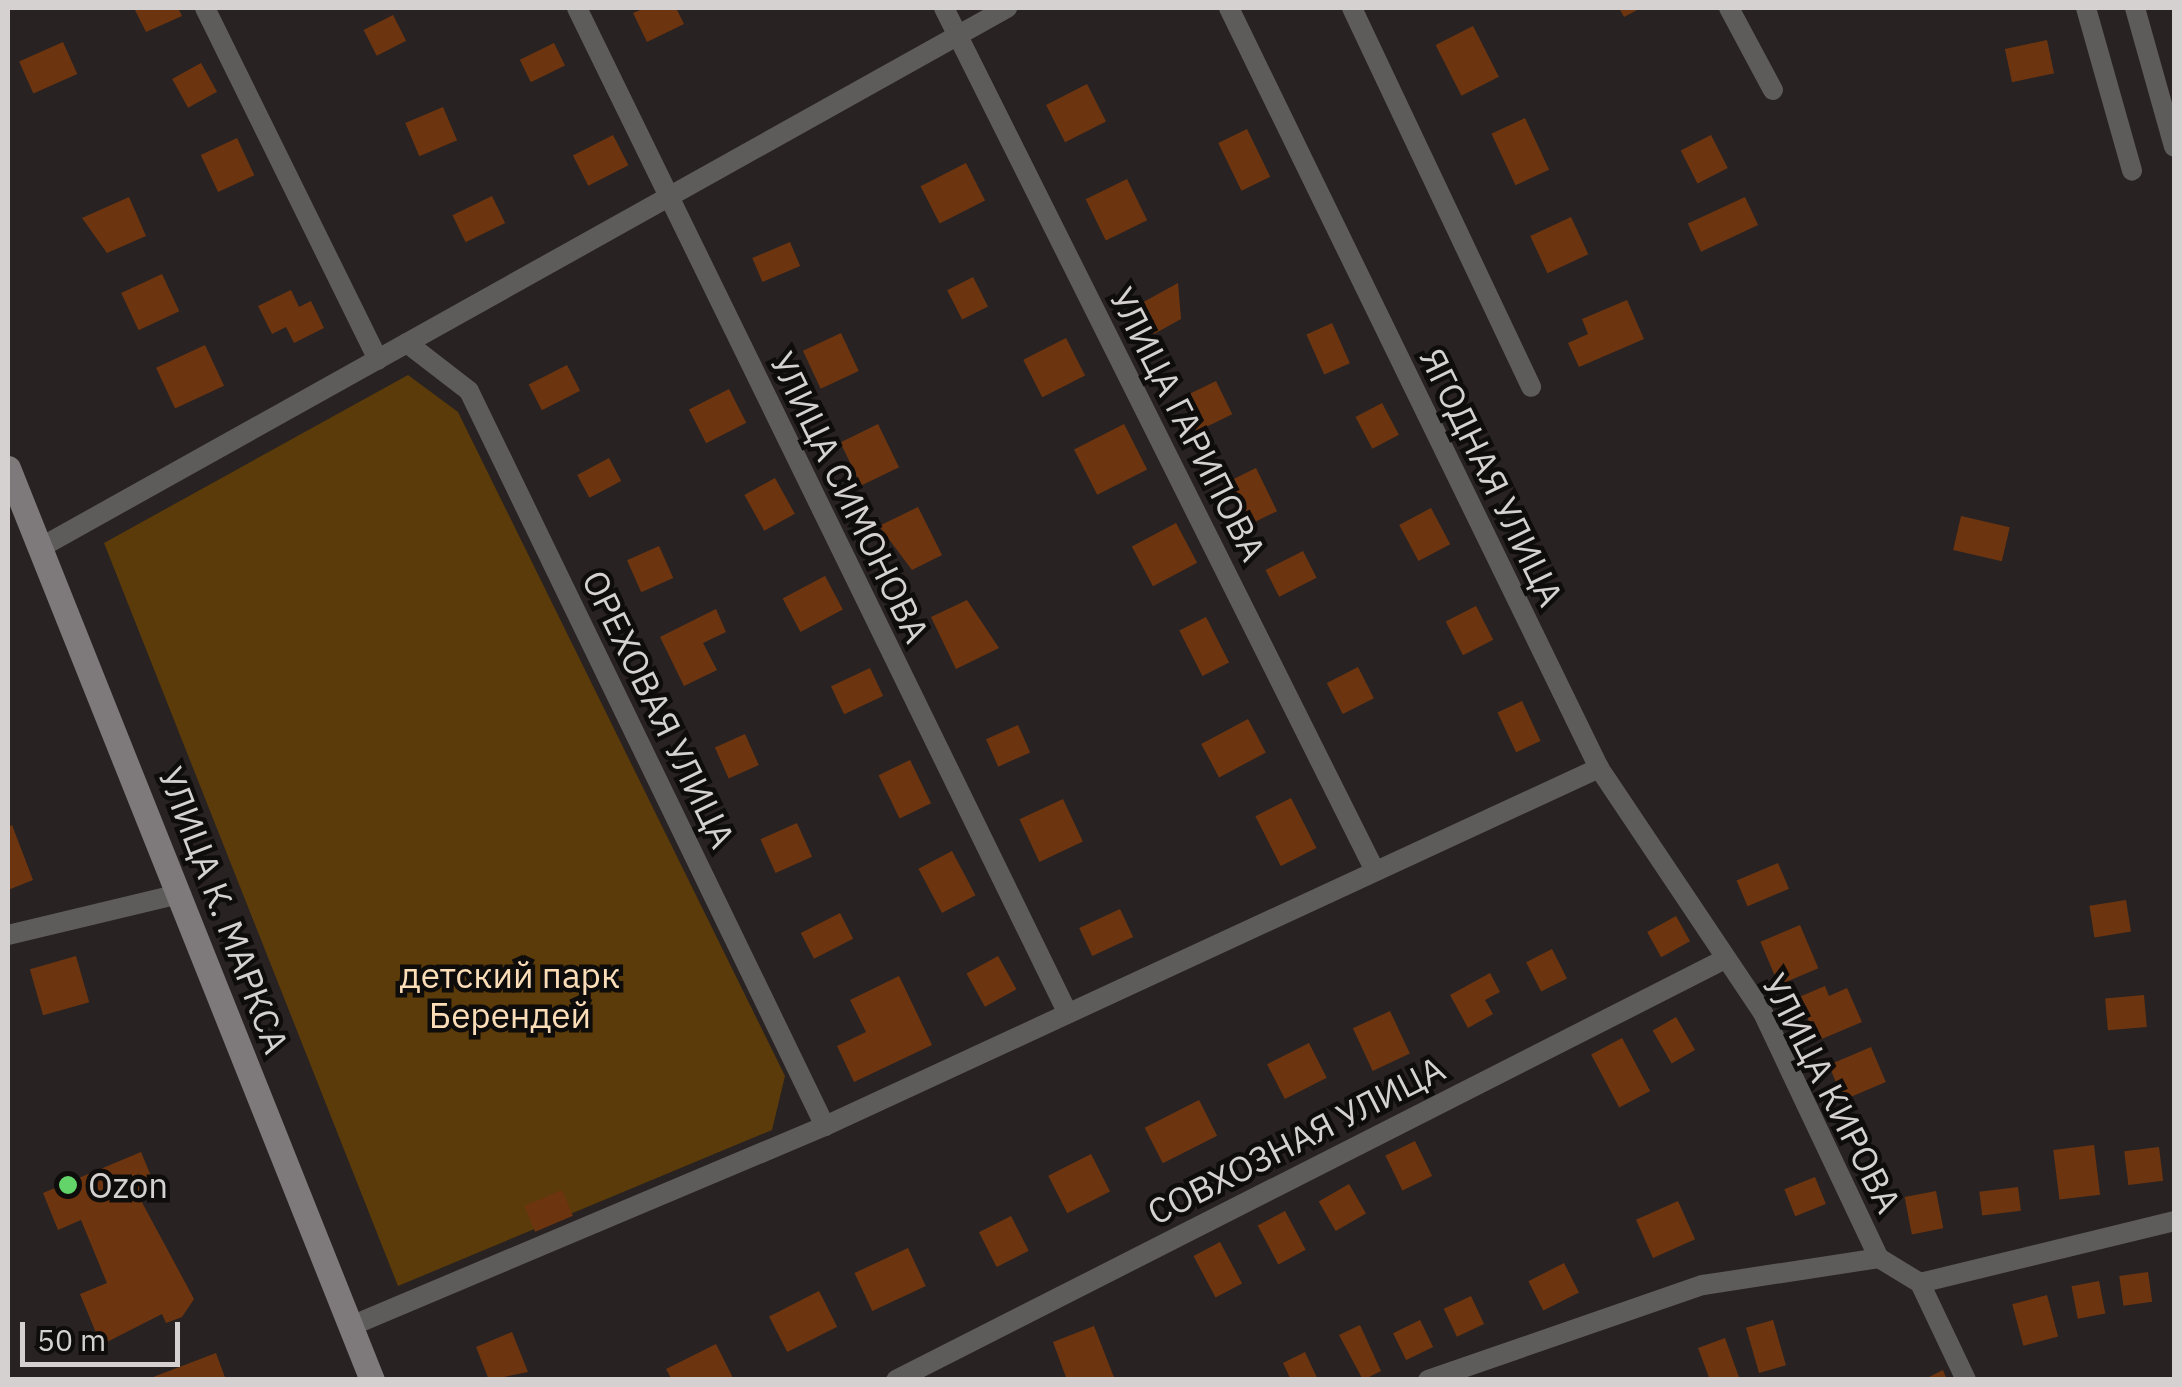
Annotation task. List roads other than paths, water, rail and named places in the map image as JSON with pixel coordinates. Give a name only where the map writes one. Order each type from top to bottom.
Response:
[{"type":"main road","name":"УЛИЦА К. МАРКСА","points":[[8,468],[44,545],[372,1380]]},
{"type":"street","points":[[205,8],[378,360]]},
{"type":"street","name":"УЛИЦА СИМОНОВА","points":[[576,8],[1068,1014]]},
{"type":"street","name":"УЛИЦА ГАРИПОВА","points":[[944,8],[1374,869]]},
{"type":"street","points":[[44,545],[1007,8]]},
{"type":"street","name":"ЯГОДНАЯ УЛИЦА","points":[[1229,8],[1599,768],[1726,959]]},
{"type":"street","points":[[1352,8],[1531,387]]},
{"type":"street","points":[[1729,8],[1773,90]]},
{"type":"street","points":[[2086,8],[2132,171]]},
{"type":"street","points":[[2136,8],[2174,147]]},
{"type":"street","name":"ОРЕХОВАЯ УЛИЦА","points":[[407,343],[469,391],[825,1126]]},
{"type":"street","points":[[351,1326],[825,1126],[1599,768]]},
{"type":"street","points":[[8,934],[179,894]]},
{"type":"street","name":"УЛИЦА КИРОВА","points":[[1726,959],[1762,1014],[1879,1258]]},
{"type":"street","name":"СОВХОЗНАЯ УЛИЦА","points":[[896,1380],[932,1371],[1726,959]]},
{"type":"street","points":[[1920,1283],[2174,1221]]},
{"type":"street","points":[[1428,1380],[1703,1285],[1879,1258],[1920,1283],[1966,1380]]},
{"type":"place","name":"Ozon","points":[[68,1185]]},
{"type":"park label","name":"детский парк Берендей","points":[[510,995]]}]
